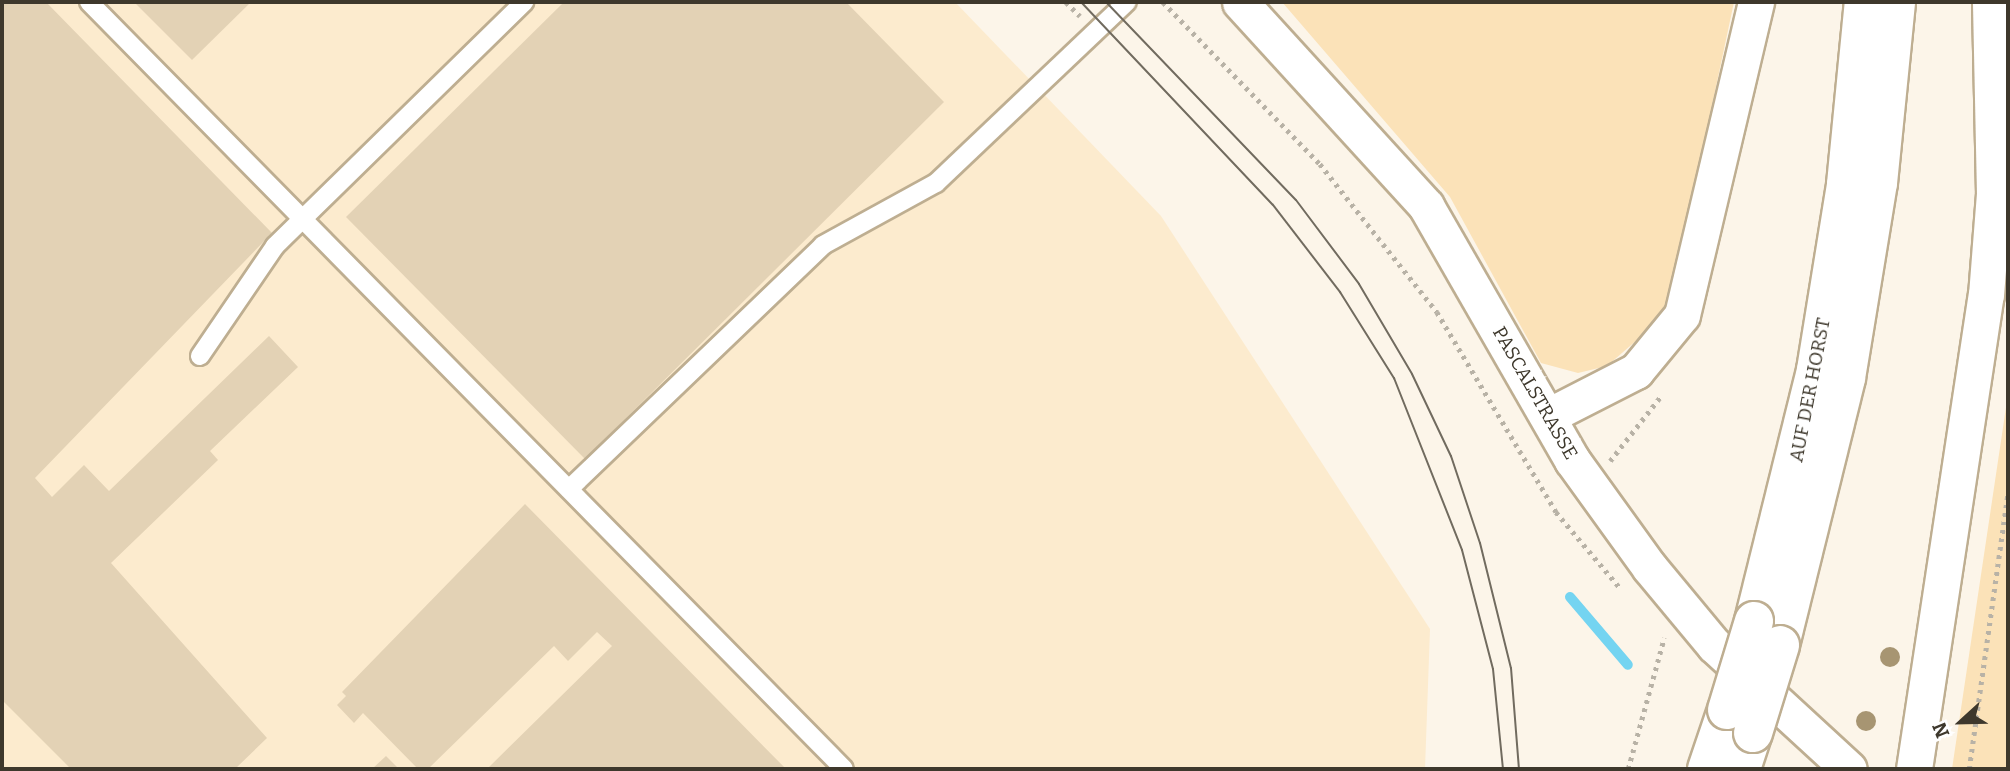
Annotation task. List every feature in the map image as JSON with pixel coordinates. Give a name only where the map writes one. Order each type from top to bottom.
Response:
[{"type":"street","name":"PASCALSTRASSE","points":[[1240,2],[1426,206],[1590,487],[1714,645],[1849,769]]},
{"type":"street","points":[[1548,416],[1636,371],[1682,315],[1756,2]]},
{"type":"street","name":"AUF DER HORST","points":[[1767,633],[1816,370],[1846,184],[1864,2]]},
{"type":"street","name":"AUF DER HORST","points":[[1707,769],[1740,721],[1846,378],[1878,183],[1896,2]]},
{"type":"street","points":[[1914,769],[1986,295],[1994,194],[1990,2]]},
{"type":"street","name":"AUF DER HORST","points":[[1740,721],[1741,769]]},
{"type":"lane","points":[[89,2],[844,769]]},
{"type":"lane","points":[[200,356],[266,257],[524,2]]},
{"type":"lane","points":[[569,489],[823,246],[936,183],[1127,2]]},
{"type":"path","points":[[1163,2],[1320,164],[1437,312],[1556,512],[1631,600]]},
{"type":"path","points":[[1969,769],[2008,493]]},
{"type":"path","points":[[1656,627],[1672,645]]},
{"type":"path","points":[[1628,769],[1665,637]]},
{"type":"shaded area","points":[[2,2],[955,2],[1161,216],[1430,629],[1425,769],[2,769]]},
{"type":"shaded area","points":[[1282,2],[1734,2],[1668,313],[1607,366],[1578,373],[1541,363],[1450,197]]},
{"type":"shaded area","points":[[2008,394],[2008,769],[1952,769]]},
{"type":"building","points":[[2,2],[46,2],[272,233],[35,478],[52,497],[84,465],[109,491],[269,336],[298,367],[210,451],[218,460],[111,563],[267,738],[235,769],[71,769],[2,700]]},
{"type":"building","points":[[134,2],[251,2],[192,60]]},
{"type":"building","points":[[564,2],[846,2],[944,102],[585,459],[346,217]]},
{"type":"building","points":[[525,504],[786,769],[487,769],[612,646],[597,632],[568,661],[554,646],[428,769],[418,769],[363,713],[354,723],[337,705],[346,696],[342,692]]},
{"type":"building","points":[[386,756],[399,769],[372,769]]},
{"type":"waterway","points":[[1570,597],[1628,665]]},
{"type":"tram line","points":[[1081,2],[1273,205],[1340,292],[1394,378],[1462,550],[1493,669],[1503,769]]},
{"type":"tram line","points":[[1106,2],[1296,200],[1359,284],[1412,374],[1451,456],[1480,543],[1511,668],[1519,769]]}]
